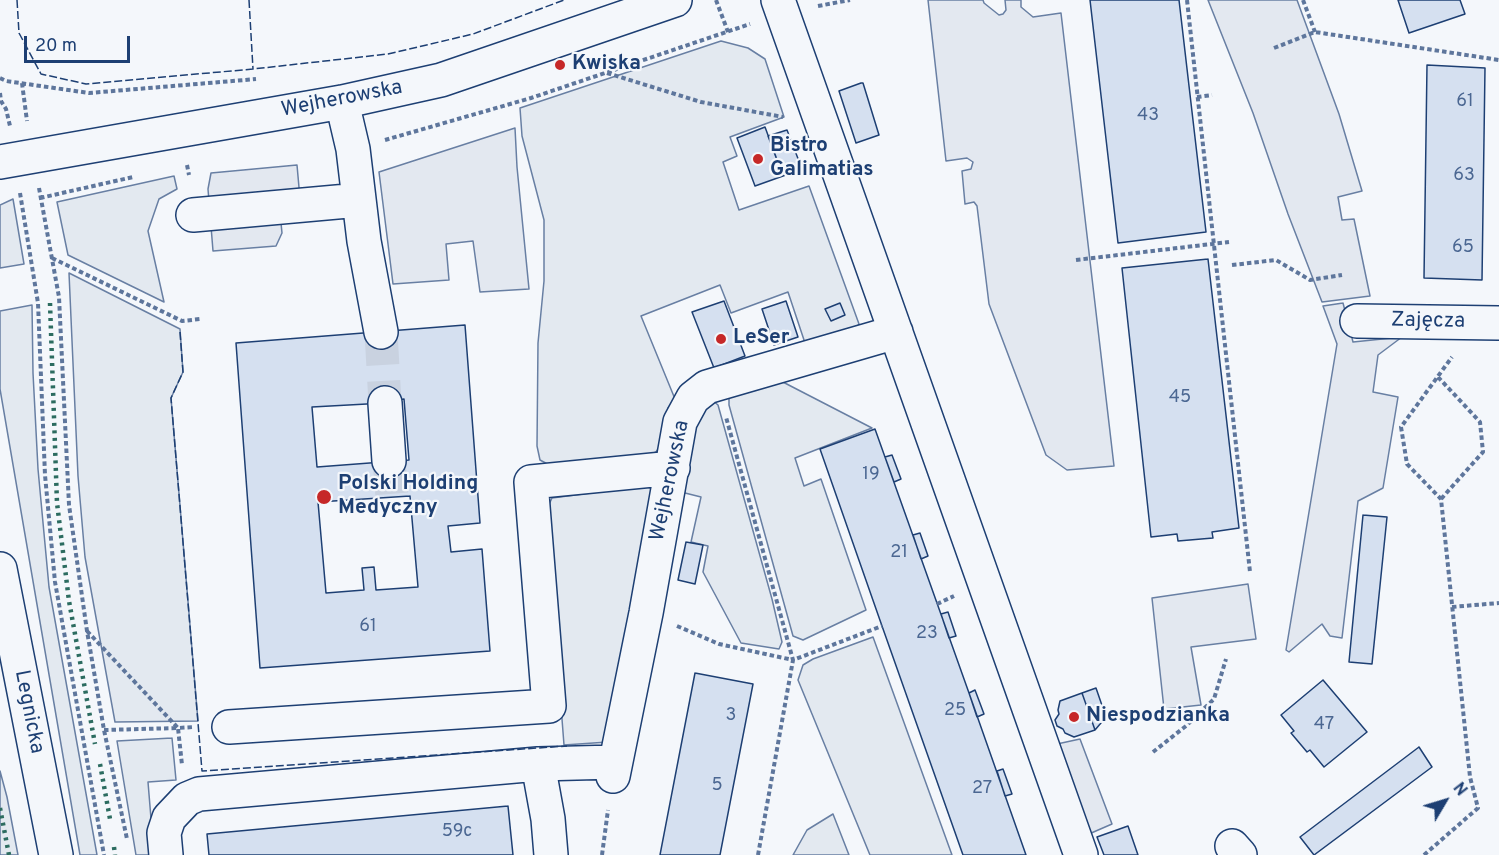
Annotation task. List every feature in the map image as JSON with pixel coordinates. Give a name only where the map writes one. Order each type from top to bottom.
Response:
[{"type":"street","name":"Wejherowska","points":[[0,162],[342,102],[441,80],[675,0]]},
{"type":"street","points":[[778,0],[1081,855]]},
{"type":"street","points":[[342,102],[353,149],[363,241],[381,332]]},
{"type":"street","points":[[193,215],[359,201]]},
{"type":"street","name":"Zajęcza","points":[[1357,321],[1488,323]]},
{"type":"street","name":"Wejherowska","points":[[614,769],[646,613],[680,422],[693,398],[707,387],[896,332]]},
{"type":"street","points":[[385,403],[389,461]]},
{"type":"street","points":[[213,727],[549,706],[531,482],[673,468]]},
{"type":"street","name":"Legnicka","points":[[0,569],[56,855]]},
{"type":"street","points":[[538,764],[548,819],[551,855]]},
{"type":"street","points":[[166,855],[164,833],[169,818],[187,799],[199,794],[538,764],[614,769]]},
{"type":"path","points":[[716,0],[728,32]]},
{"type":"path","points":[[1187,0],[1250,572]]},
{"type":"path","points":[[1303,0],[1315,32]]},
{"type":"path","points":[[1274,48],[1315,32],[1499,60]]},
{"type":"path","points":[[606,72],[701,102],[793,119]]},
{"type":"path","points":[[0,78],[22,84],[89,93],[266,78]]},
{"type":"path","points":[[22,84],[27,122]]},
{"type":"path","points":[[0,93],[0,100],[9,117],[11,129]]},
{"type":"path","points":[[1197,97],[1212,95]]},
{"type":"path","points":[[187,164],[189,175]]},
{"type":"path","points":[[39,188],[59,297],[69,505],[104,730],[128,844]]},
{"type":"path","points":[[20,193],[38,303],[45,475],[55,582],[104,855]]},
{"type":"path","points":[[1076,260],[1229,242]]},
{"type":"path","points":[[52,258],[182,321],[200,319]]},
{"type":"path","points":[[1232,265],[1276,260],[1310,280],[1342,275]]},
{"type":"path","points":[[1424,855],[1478,808],[1470,777],[1441,499],[1407,464],[1401,427],[1438,376],[1488,323]]},
{"type":"path","points":[[1438,376],[1480,422],[1483,452],[1441,499]]},
{"type":"path","points":[[717,384],[793,660],[758,855]]},
{"type":"path","points":[[1452,608],[1499,603]]},
{"type":"path","points":[[646,613],[719,644],[793,660],[882,626]]},
{"type":"path","points":[[87,631],[178,728],[213,727]]},
{"type":"path","points":[[1153,752],[1186,726],[1214,699],[1226,659]]},
{"type":"path","points":[[602,855],[614,769]]},
{"type":"shaded area","points":[[928,0],[983,0],[999,15],[1006,10],[1005,0],[1021,0],[1021,7],[1033,17],[1061,13],[1114,466],[1067,470],[1046,455],[989,304],[977,206],[974,202],[965,204],[962,171],[971,169],[973,162],[967,158],[946,161]]},
{"type":"shaded area","points":[[1208,0],[1297,0],[1339,114],[1362,191],[1338,197],[1342,220],[1354,219],[1370,296],[1322,302],[1253,113]]},
{"type":"shaded area","points":[[721,41],[748,48],[765,59],[784,117],[730,137],[737,156],[723,162],[739,210],[809,186],[859,324],[853,333],[806,346],[788,292],[731,313],[720,285],[641,316],[675,399],[668,408],[665,439],[656,452],[643,458],[553,467],[540,460],[537,446],[538,343],[544,281],[544,220],[522,136],[520,108]]},
{"type":"shaded area","points":[[515,128],[529,289],[480,292],[473,241],[446,244],[449,280],[393,284],[379,172]]},
{"type":"shaded area","points":[[297,165],[302,221],[281,223],[282,233],[276,246],[213,251],[208,189],[211,173]]},
{"type":"shaded area","points":[[174,176],[177,189],[159,199],[148,231],[164,302],[68,255],[57,202]]},
{"type":"shaded area","points":[[13,199],[24,264],[0,268],[0,205]]},
{"type":"shaded area","points":[[69,273],[180,329],[183,372],[171,398],[198,721],[115,722],[85,557],[78,476]]},
{"type":"shaded area","points":[[1343,303],[1353,342],[1402,337],[1378,355],[1373,392],[1398,397],[1383,488],[1358,501],[1342,638],[1330,636],[1322,624],[1289,652],[1286,650],[1337,344],[1323,306]]},
{"type":"shaded area","points":[[32,305],[38,469],[49,587],[97,855],[80,855],[0,389],[0,311]]},
{"type":"shaded area","points":[[779,380],[872,428],[795,458],[804,486],[821,479],[866,610],[803,640],[793,636],[729,405],[729,396]]},
{"type":"shaded area","points":[[712,400],[718,405],[772,599],[782,642],[779,649],[741,643],[703,572],[708,546],[691,542],[701,497],[681,492],[697,413]]},
{"type":"shaded area","points":[[645,486],[655,490],[608,742],[564,745],[546,511],[552,498]]},
{"type":"shaded area","points":[[1248,584],[1256,639],[1191,647],[1201,705],[1164,709],[1152,598]]},
{"type":"shaded area","points":[[873,637],[952,855],[870,855],[798,680],[803,665],[813,659]]},
{"type":"shaded area","points":[[172,738],[176,780],[148,782],[154,855],[136,855],[117,741]]},
{"type":"shaded area","points":[[1080,739],[1112,824],[1089,834],[1057,744]]},
{"type":"shaded area","points":[[0,771],[7,797],[18,855],[0,855]]},
{"type":"shaded area","points":[[833,814],[849,855],[793,855],[807,830]]},
{"type":"building","points":[[1090,0],[1179,0],[1206,232],[1118,243]]},
{"type":"building","points":[[1398,0],[1460,0],[1465,14],[1409,33]]},
{"type":"building","points":[[1427,65],[1485,68],[1482,280],[1424,278]]},
{"type":"building","points":[[863,83],[879,135],[856,143],[839,91]]},
{"type":"building","points":[[765,127],[783,176],[755,186],[737,138]]},
{"type":"building","points":[[787,130],[802,169],[783,176],[768,136]]},
{"type":"building","points":[[1208,259],[1239,528],[1212,532],[1213,538],[1178,541],[1177,534],[1151,537],[1122,268]]},
{"type":"building","points":[[724,301],[745,356],[714,368],[692,312]]},
{"type":"building","points":[[786,301],[798,337],[774,345],[762,309]]},
{"type":"building","points":[[840,303],[845,315],[831,321],[825,309]]},
{"type":"building","name":"Polski Holding Medyczny","points":[[465,325],[480,523],[448,526],[451,552],[482,549],[490,651],[260,668],[236,343]],"holes":[[[404,399],[409,460],[317,467],[312,407],[385,403]],[[410,496],[418,587],[376,590],[374,567],[362,568],[364,590],[326,593],[318,502]]]},
{"type":"building","points":[[875,429],[1026,855],[963,855],[820,449]]},
{"type":"building","points":[[892,455],[901,479],[894,482],[885,457]]},
{"type":"building","points":[[1363,515],[1387,517],[1372,664],[1349,662]]},
{"type":"building","points":[[920,533],[928,556],[921,559],[913,535]]},
{"type":"building","points":[[686,542],[703,545],[695,584],[678,580]]},
{"type":"building","points":[[948,612],[956,636],[949,638],[941,614]]},
{"type":"building","points":[[695,673],[753,684],[720,855],[660,855]]},
{"type":"building","points":[[1323,680],[1367,732],[1324,767],[1291,733],[1294,731],[1281,715]]},
{"type":"building","points":[[1096,688],[1106,717],[1095,730],[1082,693]]},
{"type":"building","points":[[975,690],[984,714],[977,717],[969,693]]},
{"type":"building","name":"Niespodzianka","points":[[1082,693],[1095,730],[1074,737],[1057,726],[1055,720],[1059,714],[1060,701]]},
{"type":"building","points":[[1419,747],[1432,767],[1314,855],[1300,837]]},
{"type":"building","points":[[1003,769],[1012,794],[1005,796],[997,771]]},
{"type":"building","points":[[508,806],[513,855],[209,855],[207,834]]},
{"type":"building","points":[[1128,826],[1138,855],[1104,855],[1097,837]]},
{"type":"tunnel","points":[[381,332],[385,403]]},
{"type":"tunnel","points":[[389,461],[392,497]]},
{"type":"hedge","points":[[50,303],[57,503],[69,601],[95,744]]},
{"type":"hedge","points":[[100,764],[110,819]]},
{"type":"hedge","points":[[0,808],[9,855]]},
{"type":"hedge","points":[[114,847],[115,855]]},
{"type":"fence","points":[[17,0],[19,33],[41,74],[86,84],[388,54],[473,34],[564,0]]},
{"type":"fence","points":[[249,0],[253,69]]},
{"type":"fence","points":[[180,332],[183,372],[171,398],[202,771],[567,746]]},
{"type":"place","name":"Kwiska","points":[[560,65]]},
{"type":"place","name":"Bistro Galimatias","points":[[758,159]]},
{"type":"place","name":"LeSer","points":[[721,339]]},
{"type":"place","name":"Polski Holding Medyczny","points":[[324,497]]},
{"type":"place","name":"Niespodzianka","points":[[1074,717]]}]
